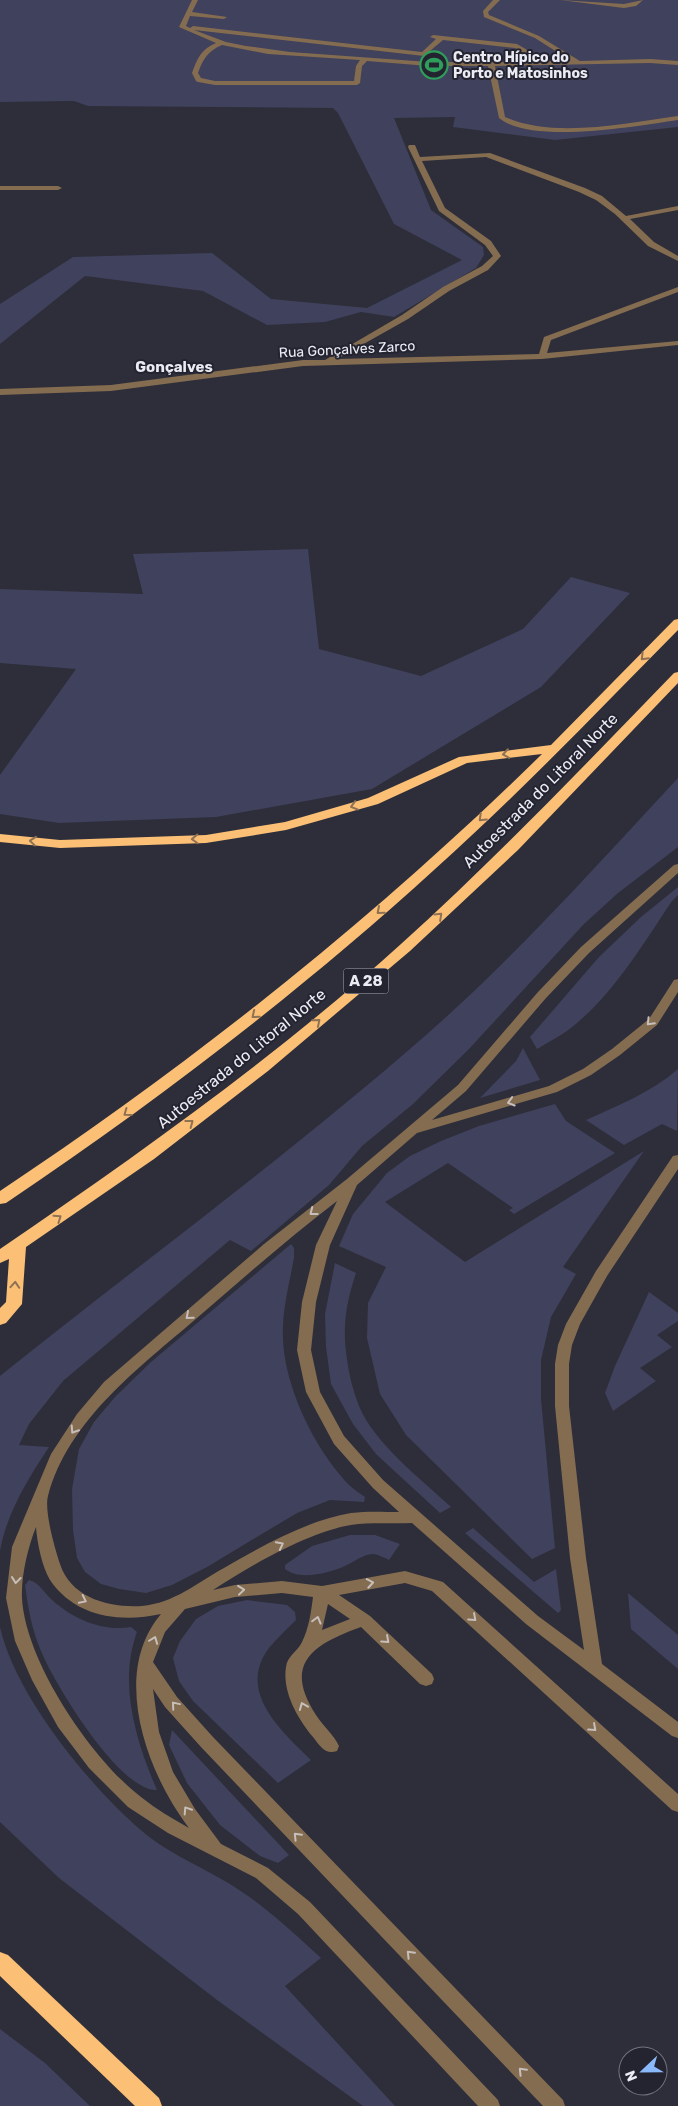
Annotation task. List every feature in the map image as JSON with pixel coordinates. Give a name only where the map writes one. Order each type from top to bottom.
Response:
[{"type":"highway","name":"Autoestrada do Litoral Norte","points":[[0,1200],[82,1146],[194,1063],[309,972],[430,868],[555,748],[678,623]]},
{"type":"highway","name":"Autoestrada do Litoral Norte","points":[[0,1257],[148,1155],[263,1068],[405,948],[513,846],[678,676]]},
{"type":"highway","points":[[0,838],[60,844],[187,839],[286,826],[373,801],[464,760],[555,748]]},
{"type":"highway","points":[[0,1319],[14,1304],[18,1246]]},
{"type":"highway","points":[[0,1962],[151,2106]]},
{"type":"street","points":[[182,27],[195,0]]},
{"type":"street","points":[[498,0],[485,12],[486,16],[537,37],[578,62]]},
{"type":"street","points":[[563,0],[624,6],[634,5],[640,0]]},
{"type":"street","points":[[188,14],[224,17]]},
{"type":"street","points":[[182,27],[424,54],[441,38]]},
{"type":"street","points":[[182,27],[198,35],[239,48],[286,54],[430,64],[650,61],[678,63]]},
{"type":"street","points":[[433,37],[517,46],[543,62]]},
{"type":"street","points":[[220,43],[210,47],[201,55],[195,73],[198,80],[215,83],[357,83],[359,66],[365,59]]},
{"type":"street","points":[[491,63],[502,118],[510,123],[527,127],[564,129],[678,118]]},
{"type":"street","points":[[326,362],[405,318],[446,289],[485,268],[497,256],[488,243],[442,209],[412,147]]},
{"type":"street","points":[[418,160],[487,155],[500,158],[599,198],[626,218],[651,244],[678,259]]},
{"type":"street","points":[[0,188],[58,188]]},
{"type":"street","points":[[626,218],[678,208]]},
{"type":"street","points":[[542,356],[548,339],[678,289]]},
{"type":"street","name":"Rua Gonçalves Zarco","points":[[0,392],[111,388],[303,363],[542,356],[678,343]]},
{"type":"street","points":[[491,2106],[304,1908],[262,1873],[174,1828],[134,1802],[95,1763],[64,1722],[40,1680],[23,1641],[14,1598],[20,1547],[56,1458],[82,1418],[108,1386],[269,1247],[352,1182],[462,1088],[542,995],[585,950],[678,867]]},
{"type":"street","points":[[409,1132],[553,1089],[587,1072],[616,1052],[653,1022],[678,983]]},
{"type":"street","points":[[594,1667],[578,1558],[562,1406],[562,1364],[565,1345],[573,1324],[601,1274],[678,1159]]},
{"type":"street","points":[[352,1182],[323,1246],[308,1302],[304,1350],[313,1392],[339,1440],[378,1484],[437,1534],[532,1620],[678,1731]]},
{"type":"street","points":[[40,1496],[45,1542],[56,1576],[78,1600],[114,1612],[143,1612],[235,1591],[282,1587],[322,1592],[406,1577],[437,1586],[678,1805]]},
{"type":"street","points":[[216,1848],[189,1814],[165,1774],[150,1724],[145,1698],[145,1663],[158,1629],[181,1602],[229,1572],[315,1528],[352,1520],[415,1517]]},
{"type":"street","points":[[322,1592],[364,1620],[426,1679]]},
{"type":"street","points":[[322,1592],[318,1618],[308,1646],[294,1665],[295,1686],[307,1714],[321,1737],[331,1746]]},
{"type":"street","points":[[308,1646],[338,1629],[364,1620]]},
{"type":"street","points":[[145,1663],[171,1702],[206,1742],[556,2106]]},
{"type":"shaded area","points":[[0,0],[678,0],[678,127],[555,140],[453,127],[455,117],[394,118],[431,210],[483,247],[484,255],[476,268],[394,317],[361,312],[325,322],[267,325],[203,291],[85,276],[0,344],[0,304],[73,257],[212,253],[271,299],[367,308],[462,260],[394,224],[338,113],[333,108],[88,106],[74,101],[0,102]]},
{"type":"shaded area","points":[[308,549],[319,649],[421,676],[523,629],[571,577],[630,593],[541,687],[372,789],[216,817],[59,823],[0,814],[0,775],[76,669],[0,663],[0,589],[143,594],[133,554]]},
{"type":"shaded area","points":[[678,778],[678,847],[618,893],[584,924],[469,1049],[413,1104],[362,1146],[329,1185],[251,1251],[230,1240],[63,1381],[29,1424],[19,1445],[49,1447],[13,1509],[0,1551],[0,1376],[322,1123],[426,1035],[524,942]]},
{"type":"shaded area","points":[[678,887],[678,895],[612,987],[583,1018],[567,1031],[537,1049],[530,1037],[599,957],[641,917]]},
{"type":"shaded area","points":[[523,1048],[540,1080],[480,1098],[516,1061]]},
{"type":"shaded area","points":[[678,1069],[677,1131],[662,1124],[624,1145],[586,1120],[646,1092]]},
{"type":"shaded area","points":[[555,1104],[566,1121],[615,1153],[514,1214],[509,1210],[513,1208],[448,1163],[385,1202],[465,1262],[644,1151],[563,1267],[576,1274],[551,1317],[541,1360],[541,1399],[555,1548],[532,1559],[406,1435],[380,1394],[367,1338],[368,1303],[386,1267],[339,1246],[353,1214],[387,1173],[410,1156],[479,1126]]},
{"type":"shaded area","points":[[291,1244],[294,1248],[294,1258],[283,1326],[283,1346],[287,1368],[301,1410],[311,1431],[334,1468],[347,1483],[365,1497],[364,1502],[330,1500],[297,1513],[207,1567],[172,1585],[146,1593],[101,1584],[85,1572],[77,1558],[73,1530],[72,1489],[79,1449],[94,1422],[115,1397],[151,1362]]},
{"type":"shaded area","points":[[335,1263],[356,1273],[347,1305],[345,1336],[349,1371],[359,1406],[366,1420],[387,1447],[451,1507],[440,1513],[376,1454],[353,1424],[331,1384],[326,1347],[325,1314]]},
{"type":"shaded area","points":[[649,1292],[678,1313],[678,1321],[657,1335],[672,1347],[640,1368],[656,1381],[613,1411],[605,1393],[615,1366]]},
{"type":"shaded area","points":[[473,1528],[534,1582],[556,1569],[561,1610],[558,1613],[465,1533]]},
{"type":"shaded area","points":[[350,1535],[375,1535],[400,1544],[389,1560],[376,1554],[370,1554],[338,1569],[315,1575],[298,1575],[285,1569],[285,1565],[312,1546]]},
{"type":"shaded area","points":[[29,1580],[39,1585],[60,1607],[79,1618],[110,1628],[131,1627],[137,1632],[129,1671],[129,1692],[136,1732],[157,1790],[142,1786],[125,1774],[107,1755],[59,1686],[41,1651],[33,1627],[25,1585]]},
{"type":"shaded area","points":[[628,1593],[678,1635],[678,1669],[631,1629]]},
{"type":"shaded area","points":[[247,1600],[287,1605],[295,1612],[296,1620],[269,1648],[260,1664],[258,1680],[260,1695],[267,1710],[276,1723],[311,1760],[278,1783],[193,1701],[179,1681],[173,1658],[180,1641],[196,1619],[218,1606]]},
{"type":"shaded area","points":[[0,1627],[8,1653],[21,1681],[38,1710],[57,1738],[100,1790],[151,1838],[171,1852],[250,1897],[321,1958],[285,1986],[395,2106],[363,2106],[217,2000],[59,1878],[0,1822]]},
{"type":"shaded area","points":[[172,1730],[289,1855],[278,1863],[260,1856],[220,1825],[187,1783],[169,1745]]},
{"type":"shaded area","points":[[0,2029],[45,2063],[90,2106],[0,2106]]},
{"type":"place","name":"Centro Hípico do Porto e Matosinhos","points":[[434,65]]},
{"type":"district","name":"Gonçalves","points":[[174,367]]}]
